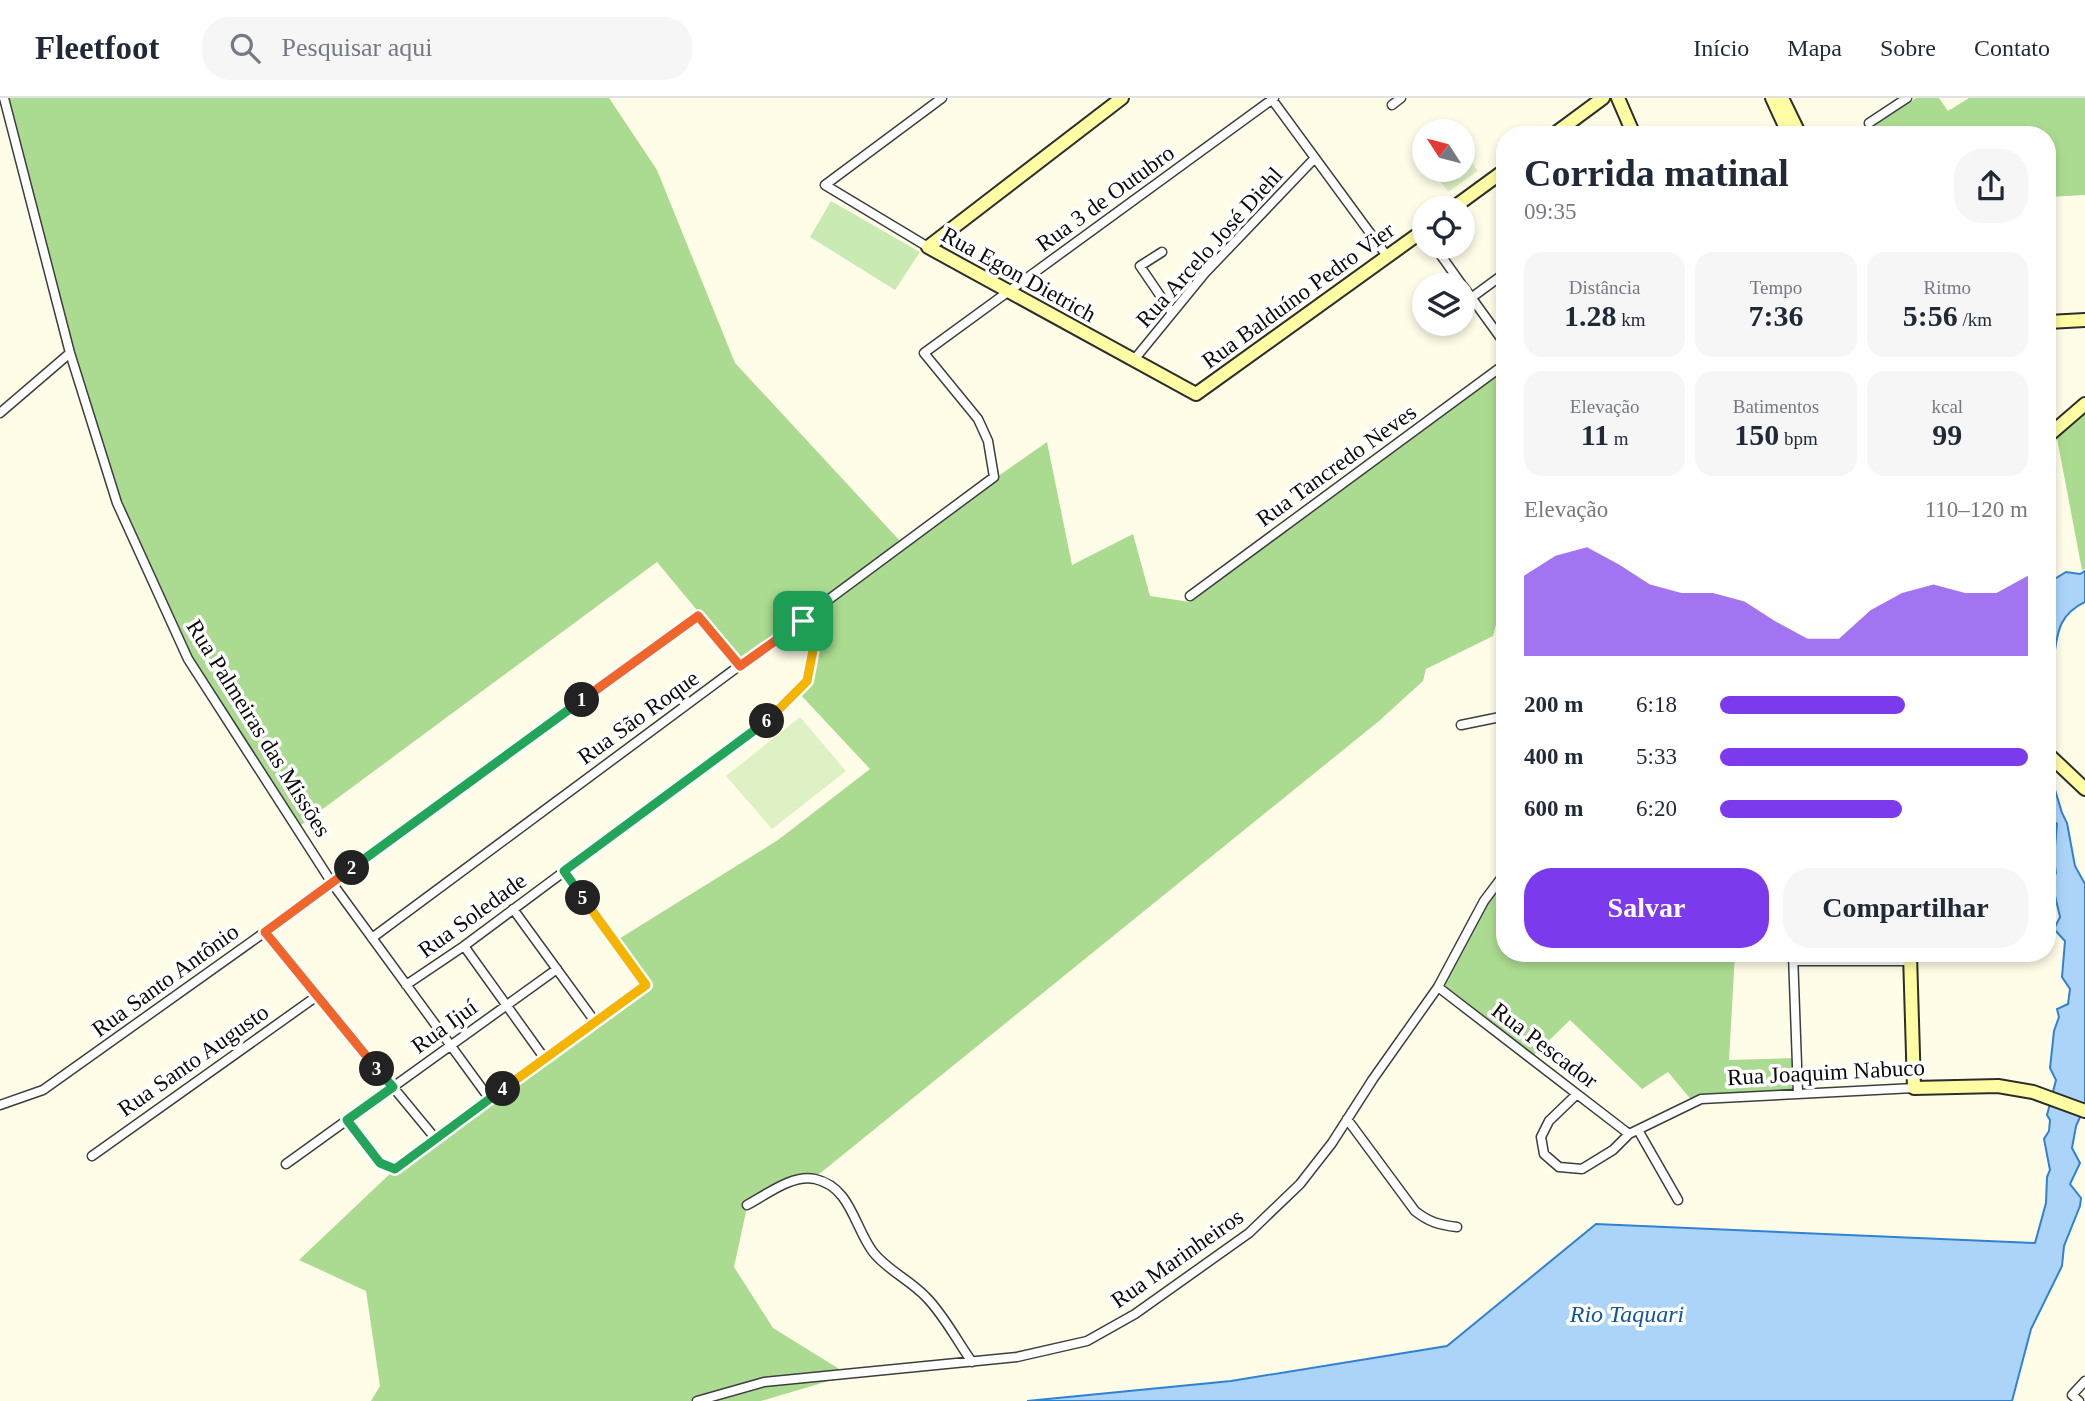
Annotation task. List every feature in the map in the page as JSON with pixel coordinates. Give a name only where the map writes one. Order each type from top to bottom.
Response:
[{"type":"street","name":"Rua Palmeiras das Missões","points":[[4,98],[70,353],[117,503],[188,659],[332,883],[489,1098]]},
{"type":"street","name":"Rua Egon Dietrich","points":[[942,98],[825,185],[1009,293],[1196,394]]},
{"type":"street","points":[[928,247],[1122,98]]},
{"type":"street","points":[[1392,105],[1401,98]]},
{"type":"street","points":[[1565,126],[1603,98]]},
{"type":"street","points":[[1618,98],[1630,126]]},
{"type":"street","points":[[1772,98],[1785,126]]},
{"type":"street","points":[[1782,98],[1796,126]]},
{"type":"street","points":[[1869,123],[1907,98]]},
{"type":"street","points":[[1273,99],[1387,256]]},
{"type":"street","name":"Rua 3 de Outubro","points":[[994,477],[988,440],[978,419],[925,354],[1273,99]]},
{"type":"street","name":"Rua Arcelo José Diehl","points":[[1133,361],[1206,273],[1314,159]]},
{"type":"street","points":[[1469,196],[1496,177]]},
{"type":"street","name":"Rua Balduíno Pedro Vier","points":[[1196,394],[1412,239]]},
{"type":"street","points":[[1162,252],[1140,266],[1172,313]]},
{"type":"street","points":[[1475,295],[1496,280]]},
{"type":"street","points":[[1475,303],[1496,332]]},
{"type":"street","points":[[2056,322],[2085,320]]},
{"type":"street","points":[[0,412],[70,353]]},
{"type":"street","name":"Rua Tancredo Neves","points":[[1189,596],[1496,371]]},
{"type":"street","points":[[2056,429],[2085,404]]},
{"type":"street","name":"Rua São Roque","points":[[372,938],[994,477]]},
{"type":"street","name":"Rua Santo Antônio","points":[[0,1105],[43,1090],[265,932],[698,616],[740,666]]},
{"type":"street","name":"Rua Soledade","points":[[406,985],[464,946],[776,714],[807,681],[813,650],[803,621]]},
{"type":"street","points":[[1461,725],[1496,718]]},
{"type":"street","points":[[2056,762],[2085,789]]},
{"type":"street","points":[[347,1120],[380,1163],[395,1169],[646,985],[564,871]]},
{"type":"street","name":"Rua Marinheiros","points":[[697,1401],[764,1382],[1017,1357],[1087,1341],[1135,1314],[1249,1233],[1282,1203],[1332,1143],[1438,987],[1484,901],[1496,885]]},
{"type":"street","points":[[513,909],[596,1023]]},
{"type":"street","points":[[265,932],[435,1138]]},
{"type":"street","points":[[464,946],[545,1059]]},
{"type":"street","points":[[1793,962],[1798,1093]]},
{"type":"street","points":[[1910,962],[1914,1088]]},
{"type":"street","name":"Rua Ijuí","points":[[286,1164],[557,969]]},
{"type":"street","name":"Rua Pescador","points":[[1438,987],[1629,1134]]},
{"type":"street","name":"Rua Santo Augusto","points":[[92,1156],[317,996]]},
{"type":"street","name":"Rua Joaquim Nabuco","points":[[1577,1094],[1549,1121],[1541,1138],[1544,1154],[1559,1167],[1582,1169],[1613,1150],[1629,1134],[1701,1098],[1998,1086],[2033,1092],[2085,1111]]},
{"type":"street","points":[[1347,1119],[1415,1211],[1438,1225],[1457,1227]]},
{"type":"street","points":[[1638,1130],[1678,1200]]},
{"type":"street","points":[[747,1206],[787,1183],[813,1178],[828,1183],[846,1200],[872,1250],[881,1261],[927,1298],[972,1362]]},
{"type":"street","points":[[2075,1398],[2085,1381]]},
{"type":"green space","points":[[4,98],[609,98],[657,170],[735,363],[901,542],[740,662],[657,562],[297,828],[188,659],[117,503],[70,353]]},
{"type":"green space","points":[[1916,98],[1939,98],[1948,111],[1969,98],[2085,98],[2085,195],[2056,197],[2056,126],[1874,126]]},
{"type":"green space","points":[[1441,182],[1462,182],[1448,192]]},
{"type":"green space","points":[[831,201],[920,252],[895,290],[810,237]]},
{"type":"green space","points":[[1496,377],[1496,625],[1493,636],[1426,669],[1423,681],[1379,721],[813,1179],[787,1184],[747,1207],[734,1267],[773,1328],[849,1375],[761,1401],[371,1401],[380,1386],[366,1291],[299,1260],[395,1169],[646,987],[614,942],[778,840],[870,769],[798,692],[808,675],[811,659],[802,622],[1047,442],[1072,565],[1133,534],[1150,596],[1190,602]]},
{"type":"green space","points":[[2085,406],[2085,569],[2082,570],[2056,433]]},
{"type":"green space","points":[[800,717],[846,771],[772,829],[726,776]]},
{"type":"green space","points":[[1496,888],[1496,962],[1735,962],[1729,1060],[1797,1058],[1798,1093],[1693,1102],[1668,1072],[1642,1089],[1570,1020],[1534,1055],[1438,987]]},
{"type":"water","points":[[2085,571],[2085,602],[2065,617],[2056,642],[2056,578],[2066,572],[2080,574]]},
{"type":"water","name":"Rio Taquari","points":[[2056,793],[2067,823],[2075,866],[2085,884],[2085,1106],[2076,1126],[2072,1148],[2080,1163],[2070,1184],[2081,1198],[2064,1246],[2062,1266],[2031,1329],[2012,1401],[1027,1401],[1231,1381],[1447,1346],[1596,1224],[2035,1243],[2046,1203],[2047,1177],[2050,1170],[2044,1139],[2049,1131],[2050,1120],[2047,1115],[2056,1080],[2050,1068],[2054,1031],[2059,1017],[2057,1009],[2068,1004],[2070,989],[2062,977],[2065,941],[2056,931],[2060,917],[2056,900]]},
{"type":"route","points":[[698,616],[740,666],[803,621],[813,650],[807,681],[776,714],[564,871],[646,985],[395,1169],[380,1163],[347,1120],[393,1087],[265,932],[698,616]]}]
